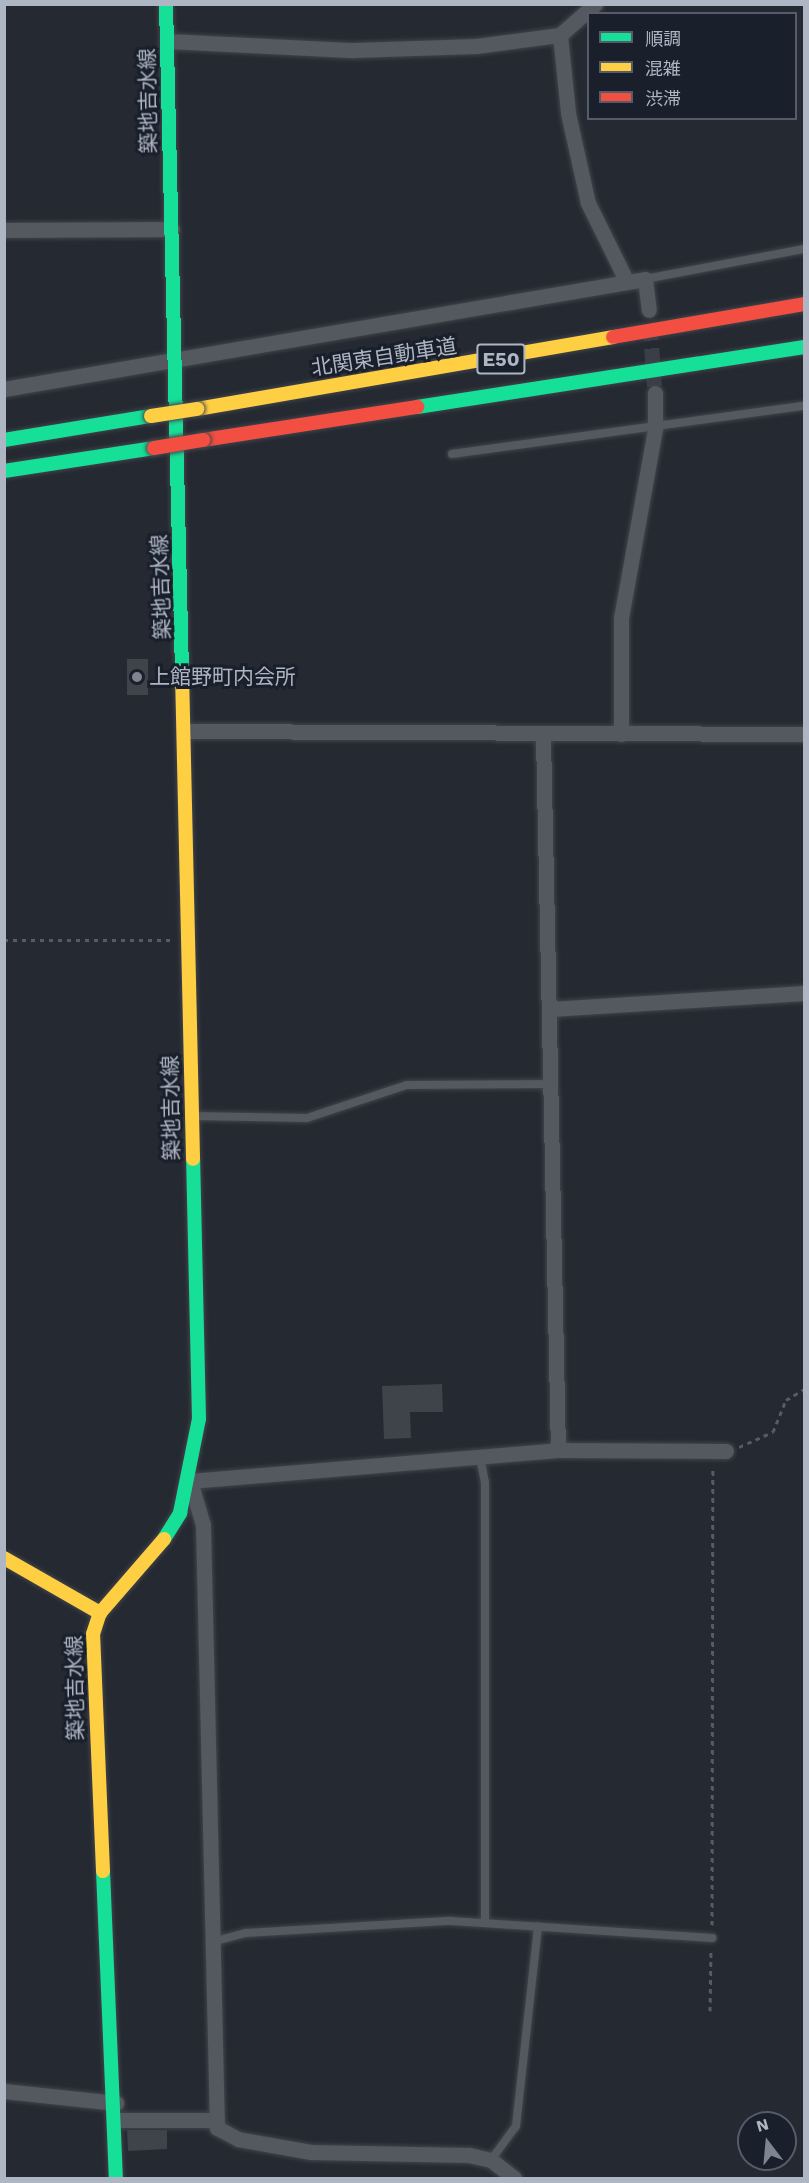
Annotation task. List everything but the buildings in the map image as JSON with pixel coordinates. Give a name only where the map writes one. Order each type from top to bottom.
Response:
[{"type":"main road","name":"築地吉水線","points":[[116,2178],[116,2103],[92,1646],[100,1613],[170,1530],[190,1481],[200,1401],[192,1115],[187,731],[166,4]]},
{"type":"main road","name":"北関東自動車道","points":[[4,440],[804,304]]},
{"type":"main road","name":"E50","points":[[4,471],[804,347]]},
{"type":"main road","points":[[4,1558],[100,1613]]},
{"type":"street","points":[[167,41],[354,50],[476,46],[560,35],[595,4]]},
{"type":"street","points":[[560,35],[568,113],[588,203],[627,282]]},
{"type":"street","points":[[4,230],[172,228]]},
{"type":"street","points":[[4,389],[175,362],[645,279],[649,310]]},
{"type":"street","points":[[621,734],[621,618],[655,429],[655,393]]},
{"type":"street","points":[[187,731],[543,736],[804,734]]},
{"type":"street","points":[[543,736],[558,1450]]},
{"type":"street","points":[[550,1009],[804,993]]},
{"type":"street","points":[[214,2120],[203,1525],[190,1481],[558,1450],[720,1451]]},
{"type":"street","points":[[4,2091],[116,2103]]},
{"type":"street","points":[[116,2120],[214,2120],[238,2139],[302,2150],[491,2160],[514,2178]]},
{"type":"lane","points":[[645,279],[804,249]]},
{"type":"lane","points":[[452,454],[655,429],[804,406]]},
{"type":"lane","points":[[192,1115],[307,1118],[406,1085],[551,1084]]},
{"type":"lane","points":[[480,1456],[485,1482],[485,1921]]},
{"type":"lane","points":[[212,1942],[246,1934],[485,1921],[712,1938]]},
{"type":"lane","points":[[491,2160],[516,2126],[538,1926]]},
{"type":"path","points":[[4,940],[189,940]]},
{"type":"path","points":[[710,2011],[720,1451],[773,1432],[786,1400],[804,1389]]},
{"type":"tunnel","points":[[650,325],[655,393]]},
{"type":"traffic: fast","points":[[166,4],[182,673]]},
{"type":"traffic: fast","points":[[417,407],[804,347]]},
{"type":"traffic: fast","points":[[4,440],[151,416]]},
{"type":"traffic: fast","points":[[4,471],[154,448]]},
{"type":"traffic: fast","points":[[164,1539],[180,1513],[199,1419],[193,1159]]},
{"type":"traffic: fast","points":[[103,1871],[116,2178]]},
{"type":"traffic: slow","points":[[197,409],[613,337]]},
{"type":"traffic: slow","points":[[151,416],[197,409]]},
{"type":"traffic: slow","points":[[182,673],[193,1159]]},
{"type":"traffic: slow","points":[[103,1871],[93,1634],[100,1613],[164,1539]]},
{"type":"traffic: slow","points":[[4,1558],[100,1613]]},
{"type":"traffic: jam","points":[[613,337],[804,304]]},
{"type":"traffic: jam","points":[[203,440],[417,407]]},
{"type":"traffic: jam","points":[[154,448],[203,440]]},
{"type":"place","name":"上館野町内会所","points":[[137,677]]}]
